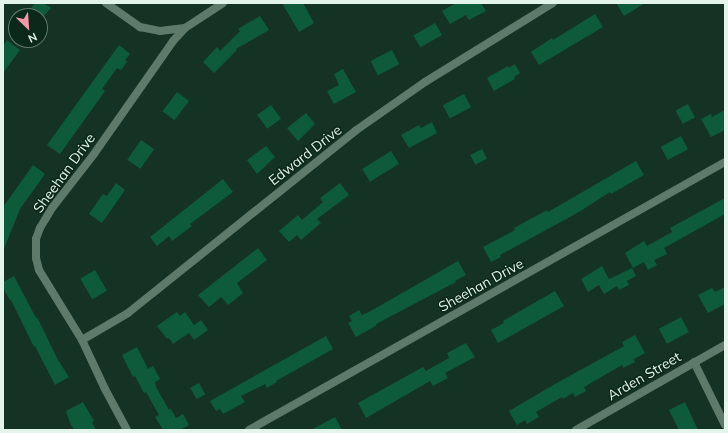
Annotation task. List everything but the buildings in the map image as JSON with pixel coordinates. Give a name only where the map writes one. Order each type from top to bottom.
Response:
[{"type":"street","points":[[106,3],[140,27],[160,31],[185,28],[223,3]]},
{"type":"street","name":"Edward Drive","points":[[82,340],[128,313],[355,131],[425,82],[553,3]]},
{"type":"street","name":"Sheehan Drive","points":[[127,430],[82,340],[40,270],[36,258],[36,239],[40,228],[55,203],[94,154],[173,41],[185,28]]},
{"type":"street","name":"Sheehan Drive","points":[[249,430],[725,162]]},
{"type":"street","name":"Arden Street","points":[[576,430],[725,345]]},
{"type":"street","points":[[694,362],[725,425]]}]
